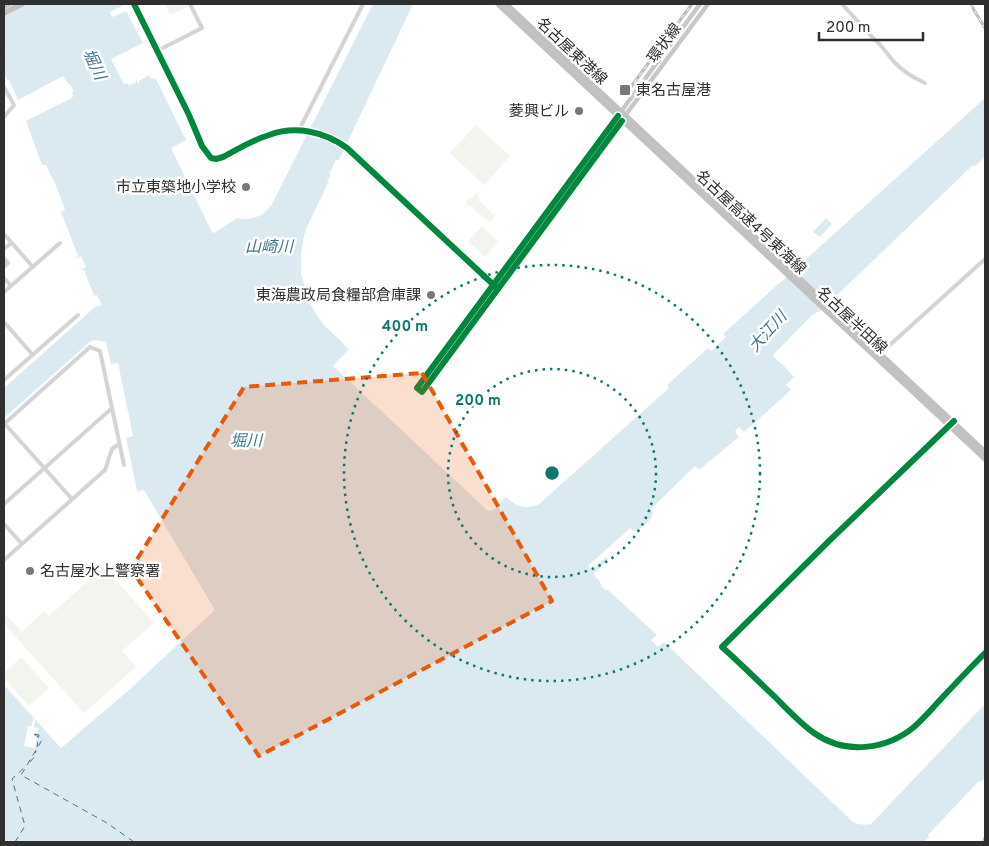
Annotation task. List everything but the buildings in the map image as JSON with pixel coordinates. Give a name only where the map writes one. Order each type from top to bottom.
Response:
[{"type":"highway","points":[[4,6],[8,4]]},
{"type":"highway","points":[[4,13],[22,4]]},
{"type":"highway","name":"名古屋高速4号東海線","points":[[499,4],[985,460]]},
{"type":"highway","name":"名古屋高速4号東海線","points":[[505,4],[985,451]]},
{"type":"main road","name":"名古屋東港線","points":[[499,4],[619,115]]},
{"type":"main road","name":"名古屋東港線","points":[[505,4],[619,115]]},
{"type":"main road","name":"環状線","points":[[619,115],[700,4]]},
{"type":"main road","name":"環状線","points":[[623,119],[708,4]]},
{"type":"main road","name":"名古屋半田線","points":[[619,115],[709,204],[948,428],[985,460]]},
{"type":"main road","name":"名古屋半田線","points":[[623,119],[696,179],[985,451]]},
{"type":"street","points":[[136,4],[202,146],[211,158],[223,157],[270,134],[282,131],[299,130],[328,137],[347,148],[498,289]]},
{"type":"street","points":[[157,50],[202,28],[190,4]]},
{"type":"street","points":[[299,130],[363,4]]},
{"type":"street","points":[[842,4],[896,64],[905,72],[925,83]]},
{"type":"street","points":[[4,87],[14,105],[4,117]]},
{"type":"street","points":[[619,115],[417,388],[422,392],[623,119]]},
{"type":"street","points":[[4,234],[33,267]]},
{"type":"street","points":[[4,249],[11,243]]},
{"type":"street","points":[[4,292],[60,243]]},
{"type":"street","points":[[4,258],[8,263],[4,267]]},
{"type":"street","points":[[881,352],[985,259]]},
{"type":"street","points":[[4,278],[11,286]]},
{"type":"street","points":[[4,380],[78,315]]},
{"type":"street","points":[[4,322],[32,354]]},
{"type":"street","points":[[72,499],[4,424],[90,347],[100,351],[124,465]]},
{"type":"street","points":[[4,504],[111,409]]},
{"type":"street","points":[[954,421],[722,646],[815,734],[839,745],[864,748],[890,742],[906,732],[921,720],[985,652]]},
{"type":"street","points":[[4,560],[105,470],[112,449],[119,444]]},
{"type":"street","points":[[4,524],[22,544]]},
{"type":"highlighted area","points":[[422,373],[552,601],[259,756],[131,569],[244,387]]},
{"type":"shaded area","points":[[165,4],[189,4],[190,6],[170,15]]},
{"type":"shaded area","points":[[476,125],[510,156],[484,185],[450,153]]},
{"type":"shaded area","points":[[475,192],[479,196],[478,200],[493,214],[496,213],[491,221],[486,220],[469,205],[463,209],[467,200],[475,195]]},
{"type":"shaded area","points":[[482,226],[498,241],[485,257],[468,241]]},
{"type":"shaded area","points":[[104,567],[154,623],[122,651],[136,667],[84,713],[4,624],[4,617],[6,615],[22,632],[44,611],[49,616]]},
{"type":"shaded area","points":[[21,657],[49,688],[29,706],[4,678],[4,673]]},
{"type":"water","points":[[4,4],[124,4],[110,12],[112,17],[126,11],[143,43],[111,59],[124,84],[128,83],[129,86],[131,84],[132,86],[133,83],[134,86],[135,82],[136,86],[137,80],[139,86],[139,81],[149,75],[150,78],[156,79],[186,140],[171,148],[214,233],[237,218],[247,219],[256,217],[264,213],[271,206],[373,4],[413,4],[339,160],[336,160],[329,174],[331,175],[327,180],[329,181],[307,227],[301,255],[301,274],[307,298],[315,312],[323,324],[349,349],[333,366],[490,511],[495,509],[506,497],[514,503],[526,507],[539,504],[669,388],[667,385],[708,348],[711,351],[726,337],[723,334],[985,98],[985,156],[977,165],[972,166],[820,311],[812,315],[774,354],[773,356],[794,377],[786,385],[791,390],[744,432],[739,427],[735,432],[739,437],[699,470],[695,466],[651,509],[653,513],[651,519],[646,524],[634,531],[630,528],[588,566],[592,570],[606,557],[608,559],[594,574],[596,578],[602,587],[608,590],[657,635],[651,640],[658,647],[664,642],[853,822],[871,824],[985,704],[985,778],[981,782],[979,781],[928,835],[929,837],[924,842],[4,842],[4,685],[61,748],[130,689],[215,610],[144,490],[137,491],[126,438],[133,436],[118,363],[111,364],[106,342],[91,341],[4,418],[4,388],[95,307],[102,305],[97,295],[94,296],[84,270],[80,270],[86,267],[81,256],[75,259],[78,256],[61,212],[65,210],[54,180],[46,165],[42,165],[26,121],[72,98],[72,92],[74,91],[63,76],[18,100],[4,73],[4,56],[6,51],[4,46]]},
{"type":"water","points":[[826,218],[832,224],[820,237],[813,232]]},
{"type":"pier","points":[[33,718],[35,720],[34,727],[38,728],[35,748],[24,746],[28,726],[32,726]]},
{"type":"ferry route","points":[[34,734],[42,740],[21,775],[107,823],[134,842]]},
{"type":"ferry route","points":[[35,734],[39,735],[37,747]]},
{"type":"ferry route","points":[[30,762],[35,756],[36,751]]},
{"type":"ferry route","points":[[15,842],[25,826],[12,779],[27,765]]},
{"type":"railway","points":[[625,95],[692,4]]},
{"type":"railway","points":[[971,4],[985,28]]},
{"type":"cycle path","points":[[134,4],[189,115],[202,146],[211,158],[223,157],[257,139],[279,132],[300,130],[320,134],[338,142],[347,148],[498,289]]},
{"type":"cycle path","points":[[618,116],[417,388],[422,392],[622,121]]},
{"type":"cycle path","points":[[954,421],[722,647],[814,733],[839,745],[852,747],[878,745],[903,735],[914,727],[985,653]]},
{"type":"place","name":"東名古屋港","points":[[625,90]]},
{"type":"place","name":"菱興ビル","points":[[579,111]]},
{"type":"place","name":"市立東築地小学校","points":[[246,187]]},
{"type":"place","name":"東海農政局食糧部倉庫課","points":[[431,295]]},
{"type":"place","name":"名古屋水上警察署","points":[[30,571]]},
{"type":"water label","name":"堀川","points":[[95,64]]},
{"type":"water label","name":"山崎川","points":[[269,246]]},
{"type":"water label","name":"大江川","points":[[767,331]]},
{"type":"water label","name":"堀川","points":[[246,440]]}]
